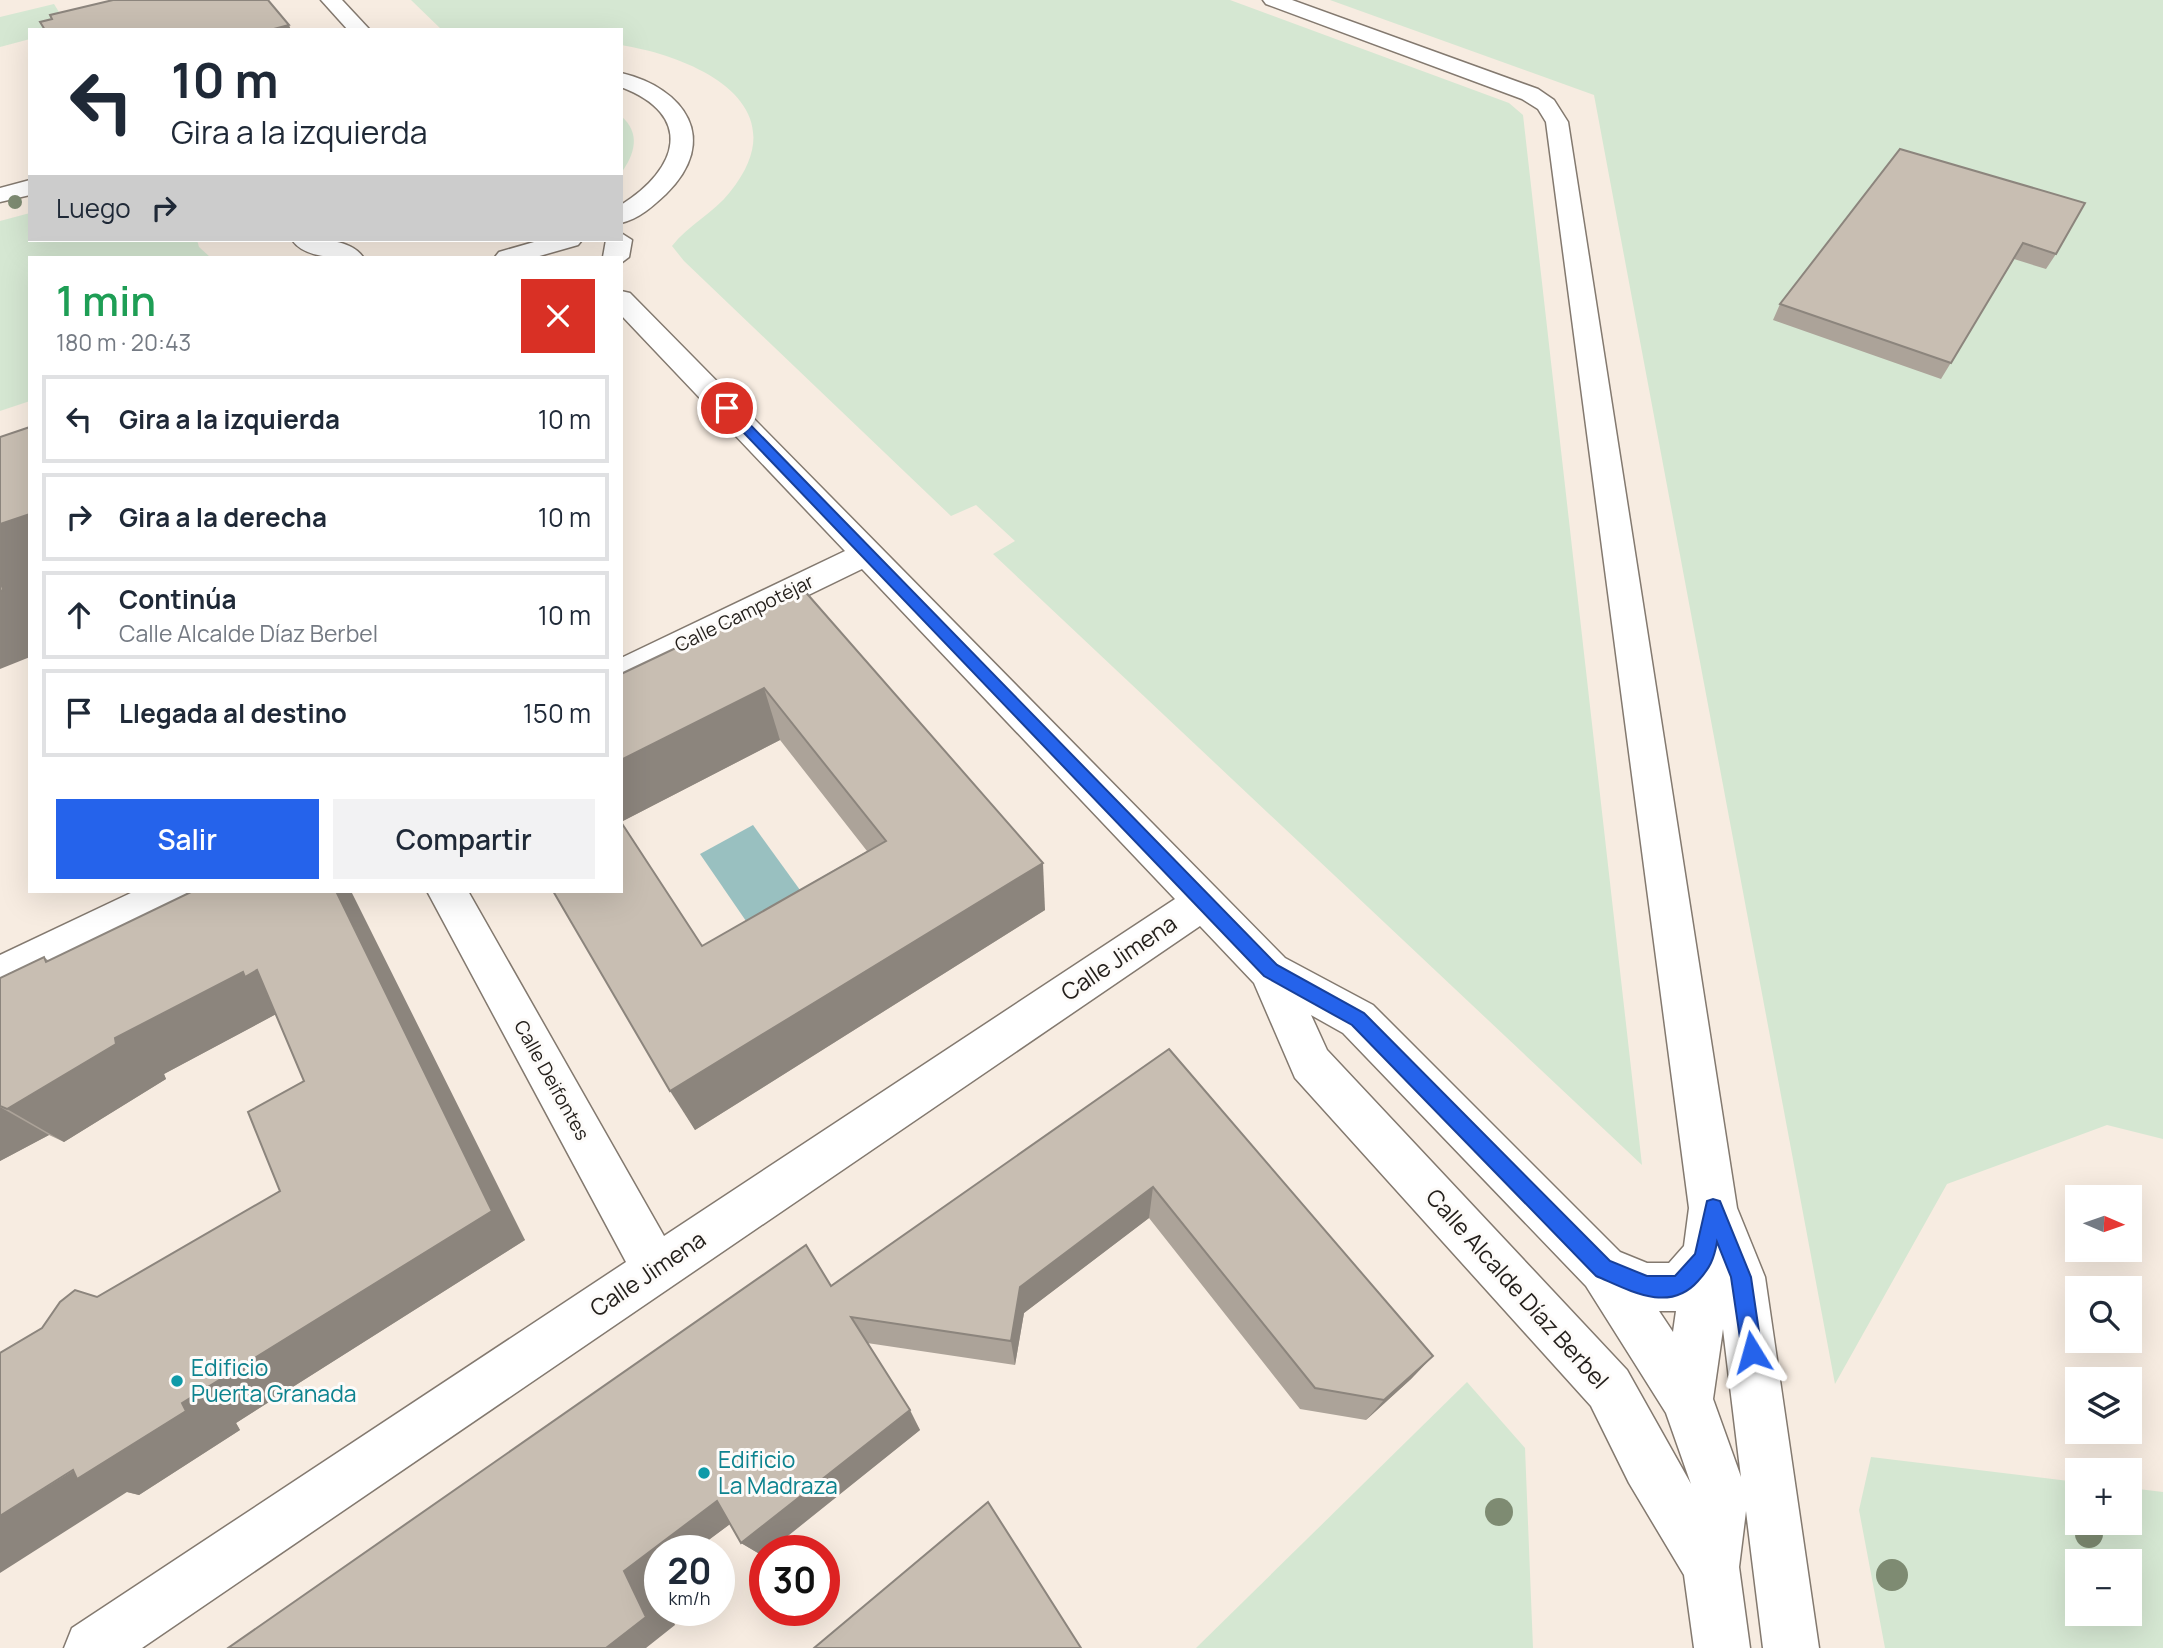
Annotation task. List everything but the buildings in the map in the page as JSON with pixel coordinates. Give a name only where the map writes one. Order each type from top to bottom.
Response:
[{"type":"street","points":[[331,0],[358,28]]},
{"type":"street","points":[[1273,0],[1530,94],[1546,105],[1557,122],[1713,1208],[1741,1277],[1791,1648]]},
{"type":"street","points":[[623,80],[633,82],[668,103],[684,128],[681,158],[662,186],[623,220]]},
{"type":"street","points":[[0,195],[28,188]]},
{"type":"street","points":[[307,242],[347,256]]},
{"type":"street","points":[[513,256],[562,242]]},
{"type":"street","name":"Calle Alcalde Díaz Berbel","points":[[623,301],[1270,971],[1358,1019],[1603,1269],[1687,1399],[1721,1494],[1711,1567]]},
{"type":"street","name":"Calle Campotéjar","points":[[623,672],[868,553]]},
{"type":"street","points":[[0,975],[170,893]]},
{"type":"street","name":"Calle Deifontes","points":[[448,893],[656,1269]]},
{"type":"street","name":"Calle Jimena","points":[[92,1648],[1204,901]]},
{"type":"street","name":"Calle Alcalde Díaz Berbel","points":[[1270,971],[1311,1064],[1609,1388],[1648,1464],[1711,1567]]},
{"type":"street","points":[[1687,1399],[1698,1346],[1704,1259],[1713,1208]]},
{"type":"street","points":[[1603,1269],[1647,1287],[1680,1287],[1704,1259]]},
{"type":"street","points":[[1711,1567],[1722,1648]]},
{"type":"green space","points":[[411,0],[1230,0],[1509,103],[1523,115],[1642,1165],[993,554],[1015,541],[976,505],[951,516],[684,261],[672,246],[724,199],[749,161],[753,134],[746,110],[730,90],[707,74],[679,61],[623,45],[623,28],[440,28]]},
{"type":"green space","points":[[1330,0],[2163,0],[2163,1139],[2107,1125],[1947,1184],[1835,1384],[1594,95]]},
{"type":"green space","points":[[54,4],[69,28],[28,28],[28,40],[0,47],[0,17]]},
{"type":"green space","points":[[623,118],[633,136],[630,158],[623,170]]},
{"type":"green space","points":[[28,214],[28,242],[198,242],[209,256],[28,256],[28,402],[0,411],[0,221]]},
{"type":"green space","points":[[1467,1382],[1525,1448],[1533,1648],[1196,1648]]},
{"type":"green space","points":[[1871,1457],[2065,1481],[2065,1535],[2142,1535],[2142,1489],[2163,1492],[2163,1648],[1885,1648],[1859,1510]]},
{"type":"water","points":[[753,825],[800,890],[746,921],[700,854]]},
{"type":"place","name":"Edificio Puerta Granada","points":[[177,1381]]},
{"type":"place","name":"Edificio La Madraza","points":[[704,1473]]},
{"type":"route","points":[[727,408],[1270,971],[1358,1019],[1603,1269],[1647,1287],[1680,1287],[1704,1259],[1713,1208],[1741,1277],[1752,1352]]}]
